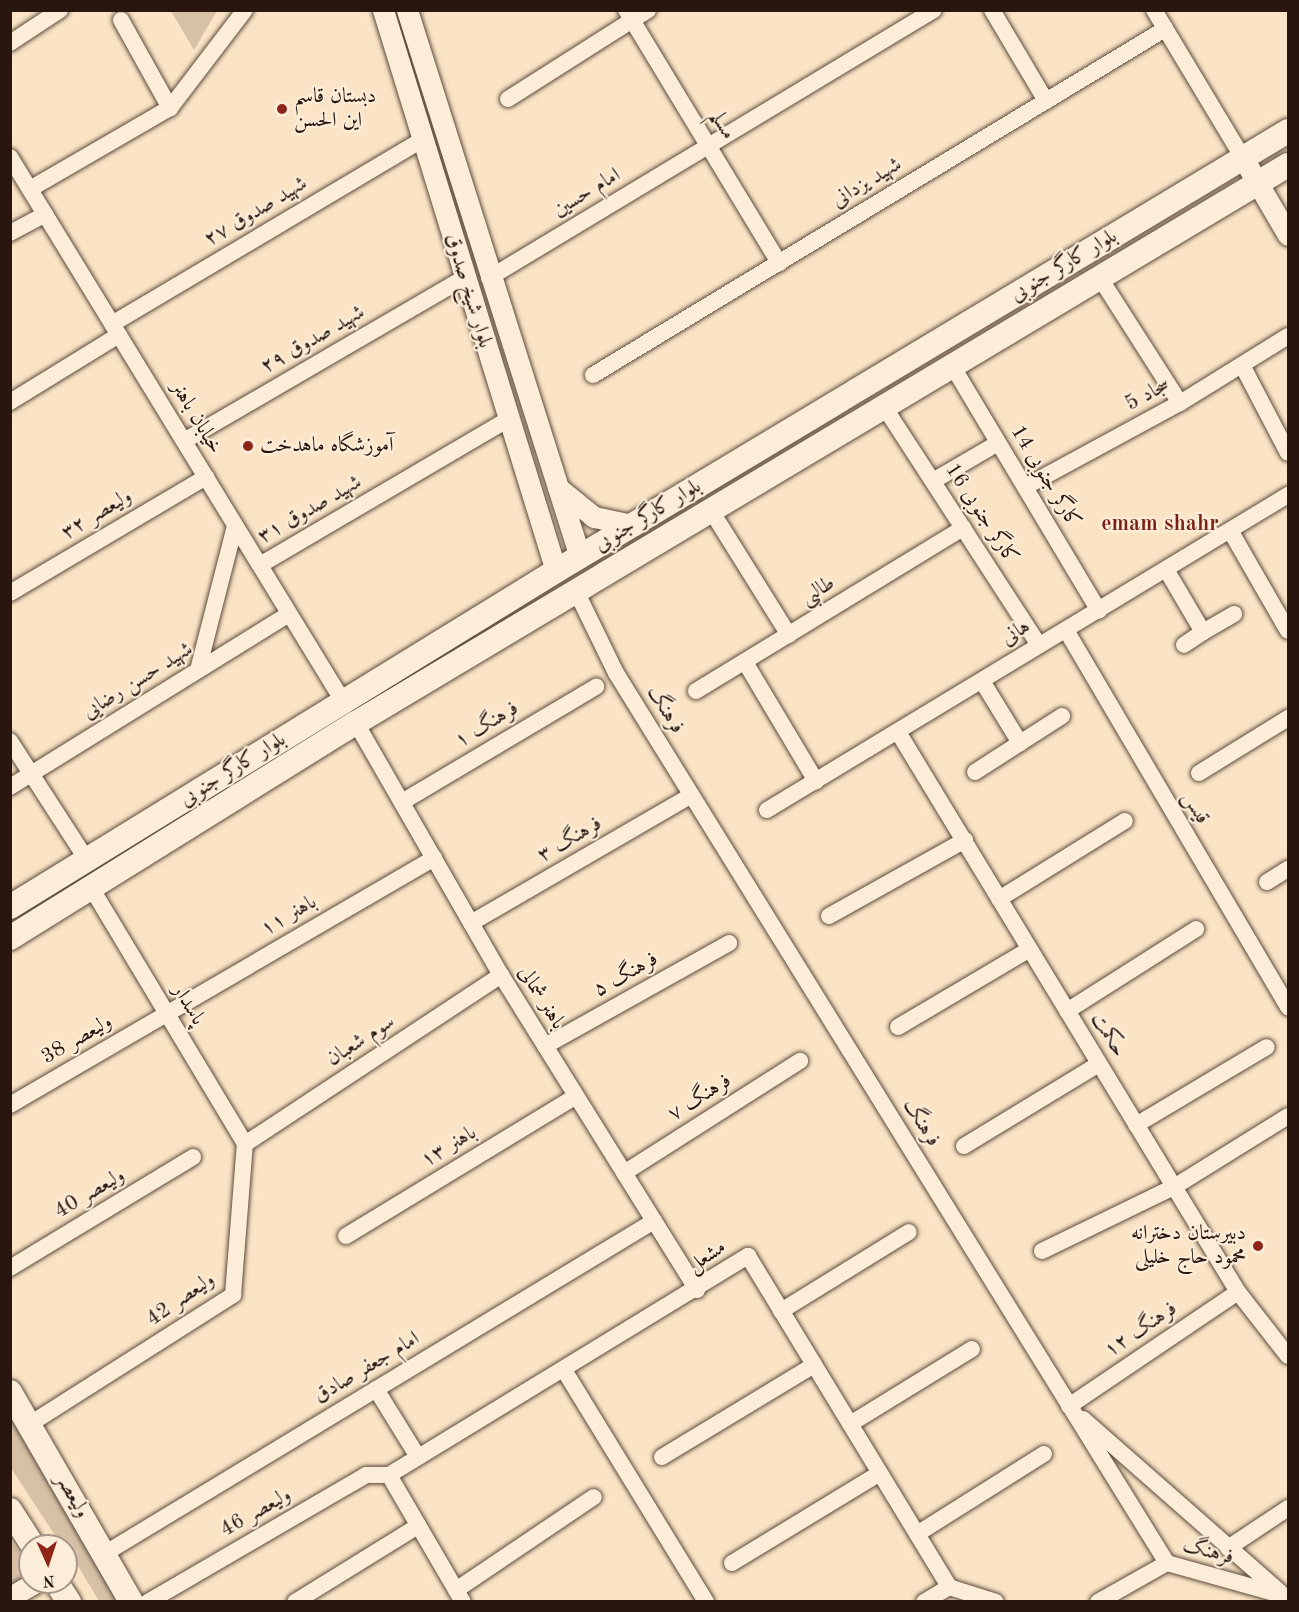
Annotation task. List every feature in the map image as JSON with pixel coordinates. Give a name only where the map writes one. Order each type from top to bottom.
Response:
[{"type":"main road","name":"بلوار کارگر جنوبی","points":[[10,907],[556,571],[1288,131]]},
{"type":"main road","name":"بلوار کارگر جنوبی","points":[[10,938],[356,723],[577,593],[1288,165]]},
{"type":"main road","points":[[577,593],[580,557]]},
{"type":"main road","points":[[556,571],[577,593]]},
{"type":"main road","points":[[344,702],[356,723]]},
{"type":"main road","points":[[313,722],[321,724],[324,731],[321,745]]},
{"type":"main road","name":"ولیعصر","points":[[10,1392],[131,1602]]},
{"type":"main road","points":[[10,1510],[25,1534]]},
{"type":"street","points":[[10,43],[60,10]]},
{"type":"street","name":"بلوار شیخ صدوق","points":[[383,10],[507,420],[556,571]]},
{"type":"street","name":"بلوار شیخ صدوق","points":[[408,10],[489,278],[580,557]]},
{"type":"street","points":[[508,99],[629,15],[648,10]]},
{"type":"street","name":"امام حسین","points":[[489,278],[934,10]]},
{"type":"street","points":[[992,10],[1046,101]]},
{"type":"street","points":[[1154,10],[1288,235]]},
{"type":"street","points":[[30,189],[170,108],[240,12]]},
{"type":"street","name":"مسلم","points":[[629,15],[779,262]]},
{"type":"street","points":[[121,20],[170,108]]},
{"type":"street","name":"شهید یزدانی","points":[[593,375],[1165,29]]},
{"type":"street","name":"شهید صدوق ۲۷","points":[[10,402],[116,329],[422,140]]},
{"type":"street","name":"خیابان باهنر","points":[[10,157],[344,702]]},
{"type":"street","points":[[10,233],[45,214]]},
{"type":"street","name":"شهید صدوق ۲۹","points":[[184,441],[464,278]]},
{"type":"street","points":[[1100,278],[1180,403]]},
{"type":"street","name":"سجاد 5","points":[[1026,487],[1180,403],[1288,336]]},
{"type":"street","points":[[1242,365],[1288,453]]},
{"type":"street","name":"کارگر جنوبی 14","points":[[953,367],[1099,610]]},
{"type":"street","name":"کارگر جنوبی 16","points":[[885,408],[1039,645]]},
{"type":"street","name":"شهید صدوق ۳۱","points":[[260,565],[507,420]]},
{"type":"street","points":[[933,481],[998,443]]},
{"type":"street","name":"ولیعصر ۳۲","points":[[10,592],[206,477]]},
{"type":"street","points":[[556,487],[594,517],[633,525]]},
{"type":"street","name":"هانی","points":[[767,810],[1039,645],[1167,572],[1288,495]]},
{"type":"street","points":[[712,512],[789,635]]},
{"type":"street","points":[[198,670],[235,526]]},
{"type":"street","name":"طالبی","points":[[696,691],[963,528]]},
{"type":"street","points":[[1231,532],[1288,631]]},
{"type":"street","points":[[1167,572],[1203,632]]},
{"type":"street","name":"فرهنگ","points":[[577,593],[616,673],[1167,1563],[1283,1600]]},
{"type":"street","name":"شهید حسن رضایی","points":[[10,787],[290,614]]},
{"type":"street","points":[[1184,645],[1234,614]]},
{"type":"street","name":"قیس","points":[[1066,630],[1288,1007]]},
{"type":"street","points":[[745,662],[816,781]]},
{"type":"street","points":[[982,681],[1020,743]]},
{"type":"street","name":"فرهنگ ۱","points":[[402,802],[596,687]]},
{"type":"street","points":[[975,772],[1062,716]]},
{"type":"street","points":[[1199,773],[1288,718]]},
{"type":"street","name":"باهنر شمالی","points":[[356,723],[501,975],[697,1290]]},
{"type":"street","name":"حکمت","points":[[898,732],[1238,1292],[1288,1356]]},
{"type":"street","points":[[10,741],[87,860]]},
{"type":"street","name":"فرهنگ ۳","points":[[471,923],[692,795]]},
{"type":"street","points":[[999,898],[1125,821]]},
{"type":"street","points":[[829,916],[965,840]]},
{"type":"street","name":"باهنر ۱۱","points":[[167,1013],[434,858]]},
{"type":"street","points":[[1267,882],[1288,868]]},
{"type":"street","name":"پاسدار","points":[[92,889],[245,1144]]},
{"type":"street","points":[[1067,1011],[1196,929]]},
{"type":"street","name":"فرهنگ ۵","points":[[545,1046],[729,943]]},
{"type":"street","points":[[898,1027],[1029,949]]},
{"type":"street","name":"سوم شعبان","points":[[245,1144],[501,975]]},
{"type":"street","name":"ولیعصر 38","points":[[10,1105],[167,1013]]},
{"type":"street","points":[[1136,1125],[1267,1047]]},
{"type":"street","name":"فرهنگ ۷","points":[[624,1173],[800,1061]]},
{"type":"street","points":[[964,1146],[1099,1064]]},
{"type":"street","name":"باهنر ۱۳","points":[[346,1236],[576,1096]]},
{"type":"street","points":[[1042,1251],[1174,1187],[1288,1116]]},
{"type":"street","name":"ولیعصر 42","points":[[30,1424],[233,1295],[245,1144]]},
{"type":"street","name":"ولیعصر 40","points":[[10,1268],[194,1158]]},
{"type":"street","name":"امام جعفر صادق","points":[[104,1554],[654,1221]]},
{"type":"street","points":[[781,1311],[909,1232]]},
{"type":"street","name":"مشعل","points":[[388,1474],[697,1290],[748,1256],[949,1587]]},
{"type":"street","name":"فرهنگ ۱۲","points":[[1069,1406],[1238,1292]]},
{"type":"street","points":[[850,1424],[972,1348]]},
{"type":"street","points":[[662,1457],[814,1365]]},
{"type":"street","points":[[564,1370],[706,1602]]},
{"type":"street","points":[[376,1389],[418,1457]]},
{"type":"street","points":[[1069,1406],[1283,1600]]},
{"type":"street","points":[[916,1534],[1044,1454]]},
{"type":"street","points":[[732,1563],[880,1473]]},
{"type":"street","points":[[388,1474],[459,1596],[594,1497]]},
{"type":"street","name":"ولیعصر 46","points":[[148,1602],[366,1475],[388,1474]]},
{"type":"street","points":[[1228,1548],[1288,1508]]},
{"type":"street","points":[[295,1602],[418,1526]]},
{"type":"street","points":[[1098,1602],[1167,1563]]},
{"type":"street","points":[[924,1602],[949,1587],[996,1602]]},
{"type":"shaded area","points":[[171,11],[217,11],[194,50]]},
{"type":"shaded area","points":[[10,1415],[118,1597],[114,1601],[99,1601],[78,1566],[78,1534],[54,1534],[11,1468]]},
{"type":"shaded area","points":[[10,1539],[18,1551],[18,1585],[10,1589]]},
{"type":"place","name":"دبستان قاسم این الحسن","points":[[282,109]]},
{"type":"place","name":"آموزشگاه ماهدخت","points":[[248,446]]},
{"type":"place","name":"دبيرستان دخترانه محمود حاج خلیلی","points":[[1258,1246]]},
{"type":"district","name":"emam shahr","points":[[1160,525]]}]
